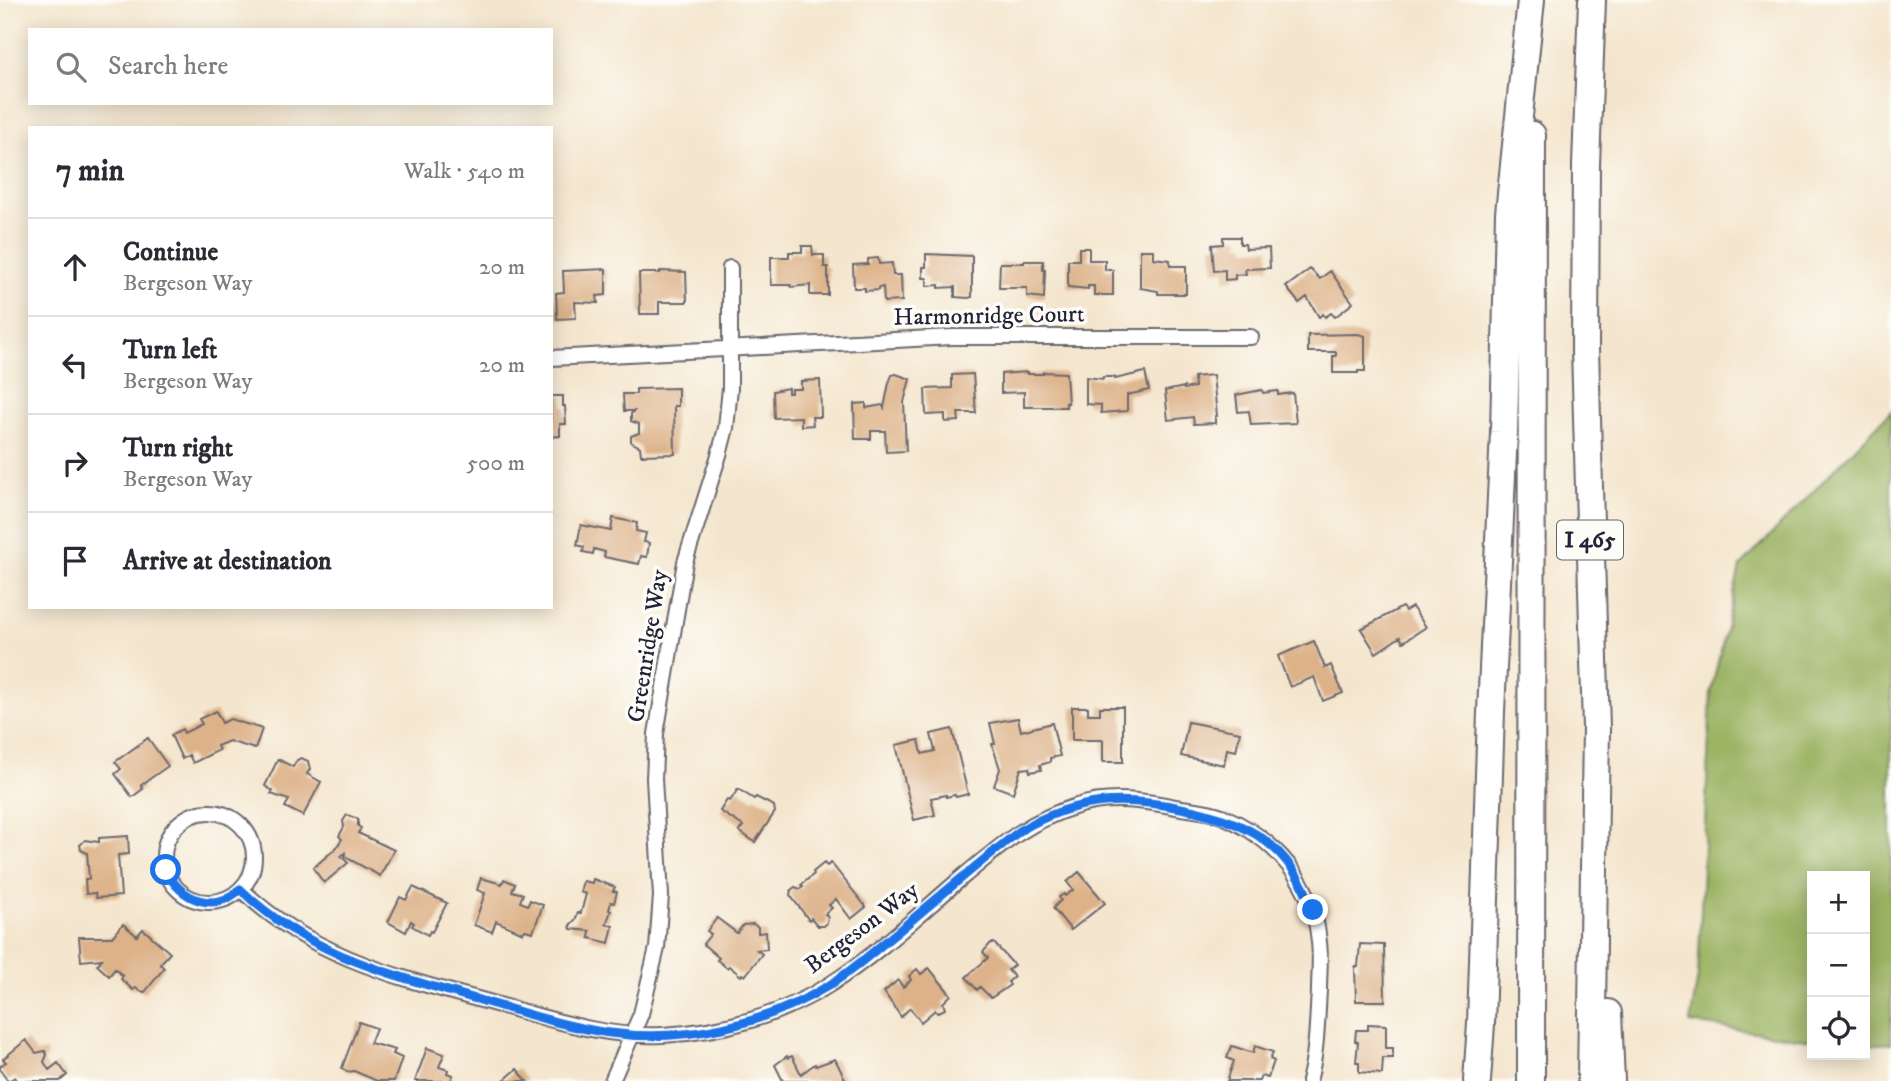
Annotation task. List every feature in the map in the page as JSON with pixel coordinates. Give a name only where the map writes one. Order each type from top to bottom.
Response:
[{"type":"highway","points":[[1477,1081],[1509,213],[1532,0]]},
{"type":"highway","name":"I 465","points":[[1531,1081],[1532,0]]},
{"type":"highway","name":"I 465","points":[[1591,1081],[1596,728],[1585,349],[1586,165],[1592,0]]},
{"type":"highway","points":[[1596,728],[1611,1081]]},
{"type":"street","name":"Greenridge Way","points":[[612,1081],[634,1035],[652,975],[660,916],[661,884],[654,779],[656,734],[685,562],[726,428],[730,388],[730,268]]},
{"type":"street","name":"Harmonridge Court","points":[[553,358],[952,337],[1251,337]]},
{"type":"street","name":"Bergeson Way","points":[[240,889],[316,945],[373,970],[570,1026],[634,1035],[683,1034],[766,1016],[795,1004],[849,972],[1021,830],[1049,815],[1101,801],[1148,801],[1214,814],[1235,821],[1262,838],[1288,863],[1305,889],[1315,917],[1320,944],[1316,1042],[1309,1081]]},
{"type":"street","points":[[211,812],[239,823],[250,839],[254,859],[249,878],[240,889],[231,896],[213,902],[191,898],[178,890],[168,874],[164,858],[168,840],[176,826],[193,816],[211,812]]},
{"type":"green space","points":[[1891,411],[1891,1043],[1870,1045],[1870,871],[1807,871],[1807,1039],[1690,1023],[1698,976],[1711,692],[1740,567]]},
{"type":"building","points":[[1223,237],[1240,237],[1240,244],[1245,244],[1246,249],[1269,248],[1270,268],[1245,269],[1246,274],[1225,280],[1225,270],[1214,271],[1212,245],[1223,244]]},
{"type":"building","points":[[802,246],[812,246],[813,255],[824,255],[824,267],[828,267],[828,295],[810,295],[810,285],[771,285],[771,257],[789,257],[789,252],[802,252]]},
{"type":"building","points":[[1079,248],[1089,248],[1089,260],[1105,260],[1105,270],[1113,270],[1113,295],[1094,295],[1094,286],[1088,286],[1088,289],[1068,287],[1068,260],[1079,260]]},
{"type":"building","points":[[1140,250],[1153,250],[1153,258],[1170,260],[1170,266],[1186,266],[1186,294],[1158,294],[1158,291],[1140,288]]},
{"type":"building","points":[[926,254],[972,256],[972,297],[955,297],[955,287],[927,286],[927,278],[923,278]]},
{"type":"building","points":[[878,258],[879,264],[892,263],[893,275],[901,275],[902,301],[884,302],[883,287],[865,291],[865,288],[854,288],[853,265],[868,264],[868,259]]},
{"type":"building","points":[[1043,261],[1044,298],[1027,296],[1027,288],[999,288],[1000,263]]},
{"type":"building","points":[[606,269],[606,295],[597,296],[598,303],[575,302],[576,318],[557,319],[556,293],[564,292],[563,271]]},
{"type":"building","points":[[1310,269],[1320,279],[1330,271],[1353,303],[1335,317],[1331,313],[1319,317],[1307,297],[1299,303],[1286,287]]},
{"type":"building","points":[[686,272],[687,302],[659,302],[659,314],[640,314],[639,273]]},
{"type":"building","points":[[1308,335],[1365,336],[1365,371],[1333,373],[1333,356],[1336,356],[1336,352],[1308,352]]},
{"type":"building","points":[[1145,372],[1149,390],[1127,395],[1127,411],[1101,413],[1101,405],[1086,404],[1086,377],[1115,379]]},
{"type":"building","points":[[1066,373],[1066,407],[1024,407],[1024,392],[1001,393],[1001,374]]},
{"type":"building","points":[[973,374],[976,413],[958,413],[959,421],[945,422],[945,414],[926,415],[925,389],[952,388],[952,375]]},
{"type":"building","points":[[892,375],[910,379],[904,402],[906,451],[886,452],[885,431],[871,431],[871,439],[855,439],[854,404],[866,403],[866,408],[882,405],[884,408],[889,383]]},
{"type":"building","points":[[1213,375],[1217,416],[1215,423],[1194,424],[1193,417],[1168,420],[1165,391],[1195,387],[1194,377]]},
{"type":"building","points":[[820,380],[821,417],[812,417],[813,425],[801,426],[801,417],[774,418],[773,391],[788,388],[788,393],[791,393],[791,389],[801,389],[801,381]]},
{"type":"building","points":[[678,388],[678,406],[674,406],[675,454],[641,455],[640,447],[631,442],[631,436],[639,433],[639,424],[631,421],[634,411],[624,411],[623,394],[636,394],[636,389]]},
{"type":"building","points":[[1262,390],[1263,393],[1278,391],[1278,395],[1293,393],[1296,423],[1251,425],[1249,411],[1238,412],[1236,395]]},
{"type":"building","points":[[553,396],[563,396],[565,406],[566,424],[560,424],[560,436],[553,437]]},
{"type":"building","points":[[613,518],[637,523],[636,531],[646,533],[644,542],[649,543],[647,557],[641,556],[639,564],[604,557],[605,552],[594,549],[593,554],[583,552],[584,547],[577,545],[581,525],[611,531]]},
{"type":"building","points":[[1402,607],[1405,611],[1412,607],[1426,627],[1403,642],[1400,637],[1376,653],[1361,629]]},
{"type":"building","points":[[1314,641],[1325,668],[1331,665],[1343,693],[1323,701],[1314,677],[1290,687],[1278,656]]},
{"type":"building","points":[[1072,707],[1088,707],[1088,714],[1100,714],[1100,707],[1123,707],[1123,762],[1103,762],[1103,740],[1072,740]]},
{"type":"building","points":[[216,711],[222,723],[230,719],[262,729],[255,749],[229,741],[217,746],[219,750],[193,763],[189,755],[182,759],[171,735],[182,729],[184,733],[202,724],[199,719]]},
{"type":"building","points":[[1018,718],[1021,731],[1052,723],[1060,756],[1050,758],[1050,762],[1040,765],[1041,770],[1030,772],[1029,768],[1021,769],[1013,793],[994,786],[1000,769],[992,744],[995,744],[990,723]]},
{"type":"building","points":[[1188,722],[1240,732],[1236,751],[1227,749],[1224,765],[1181,756]]},
{"type":"building","points":[[952,729],[968,794],[931,798],[935,815],[914,820],[896,745],[919,740],[922,754],[935,751],[931,734]]},
{"type":"building","points":[[148,738],[168,766],[141,785],[143,789],[132,797],[115,774],[121,769],[115,762]]},
{"type":"building","points":[[301,758],[308,761],[310,769],[307,774],[321,782],[303,816],[285,807],[289,800],[271,794],[273,791],[265,786],[278,759],[293,767]]},
{"type":"building","points":[[738,789],[754,799],[756,797],[774,806],[775,812],[755,842],[739,831],[743,826],[720,811]]},
{"type":"building","points":[[347,815],[358,819],[358,826],[361,828],[358,833],[394,850],[380,876],[345,857],[345,853],[341,856],[348,863],[324,883],[313,868],[335,849],[342,839],[339,836]]},
{"type":"building","points":[[128,836],[129,854],[118,855],[121,896],[96,898],[95,893],[86,894],[85,879],[89,879],[87,853],[81,850],[80,845],[85,840],[99,842],[99,838]]},
{"type":"building","points":[[824,863],[827,866],[831,863],[866,907],[851,919],[836,899],[825,914],[828,917],[827,923],[818,926],[811,918],[809,920],[790,895],[795,887],[803,887],[801,885]]},
{"type":"building","points":[[1079,872],[1105,903],[1071,930],[1053,908],[1061,900],[1059,897],[1073,890],[1067,882]]},
{"type":"building","points":[[481,878],[502,884],[504,879],[515,884],[512,891],[523,894],[520,902],[528,905],[530,900],[543,905],[533,932],[525,930],[523,933],[496,921],[492,932],[474,925],[485,893],[477,890]]},
{"type":"building","points":[[593,879],[615,887],[613,891],[617,892],[614,903],[611,902],[606,924],[613,926],[609,943],[589,938],[590,931],[571,929],[570,925],[578,913],[581,913],[586,894],[580,892],[583,881],[592,883]]},
{"type":"building","points":[[413,887],[447,903],[428,935],[412,926],[414,923],[411,921],[406,932],[388,922],[400,897],[406,900]]},
{"type":"building","points":[[717,918],[737,933],[743,925],[753,924],[758,927],[758,933],[766,932],[767,949],[757,950],[762,954],[745,976],[741,976],[729,966],[727,968],[703,944],[711,934],[707,931]]},
{"type":"building","points":[[123,924],[137,936],[143,929],[170,953],[160,964],[164,968],[145,992],[136,988],[133,990],[115,969],[109,976],[97,965],[102,959],[81,961],[79,937],[112,937]]},
{"type":"building","points":[[991,943],[1014,965],[1008,970],[1014,977],[1008,982],[1010,985],[991,998],[980,987],[977,990],[966,977],[988,958],[983,952]]},
{"type":"building","points":[[1360,944],[1384,945],[1385,1001],[1356,1001],[1355,967],[1358,967]]},
{"type":"building","points":[[929,968],[951,995],[943,1003],[945,1009],[937,1013],[935,1010],[921,1022],[910,1008],[901,1017],[884,992],[898,980],[903,987],[917,969],[921,974]]},
{"type":"building","points":[[359,1022],[376,1028],[370,1043],[395,1050],[393,1054],[402,1058],[394,1081],[377,1081],[342,1068]]},
{"type":"building","points":[[1368,1024],[1386,1025],[1386,1048],[1393,1048],[1393,1058],[1383,1058],[1382,1074],[1359,1072],[1359,1062],[1356,1062],[1356,1030],[1368,1030]]},
{"type":"building","points":[[26,1040],[36,1053],[45,1051],[47,1055],[44,1062],[49,1070],[58,1063],[67,1075],[60,1081],[18,1081],[15,1077],[8,1081],[0,1070],[0,1066],[6,1062],[3,1059]]},
{"type":"building","points":[[1232,1046],[1253,1053],[1255,1046],[1273,1052],[1270,1059],[1274,1061],[1268,1078],[1261,1076],[1259,1081],[1227,1081],[1234,1061],[1227,1058]]},
{"type":"building","points":[[427,1048],[444,1054],[439,1067],[453,1075],[451,1081],[415,1081]]},
{"type":"building","points":[[787,1056],[792,1056],[801,1074],[815,1064],[816,1066],[835,1059],[846,1081],[783,1081],[775,1065]]},
{"type":"building","points":[[517,1069],[527,1081],[503,1081]]},
{"type":"route","points":[[166,870],[178,890],[199,901],[213,902],[231,896],[240,889],[288,928],[316,945],[373,970],[570,1026],[634,1035],[683,1034],[719,1028],[766,1016],[795,1004],[849,972],[1021,830],[1049,815],[1086,803],[1148,801],[1201,811],[1235,821],[1275,848],[1305,889],[1313,910]]}]
